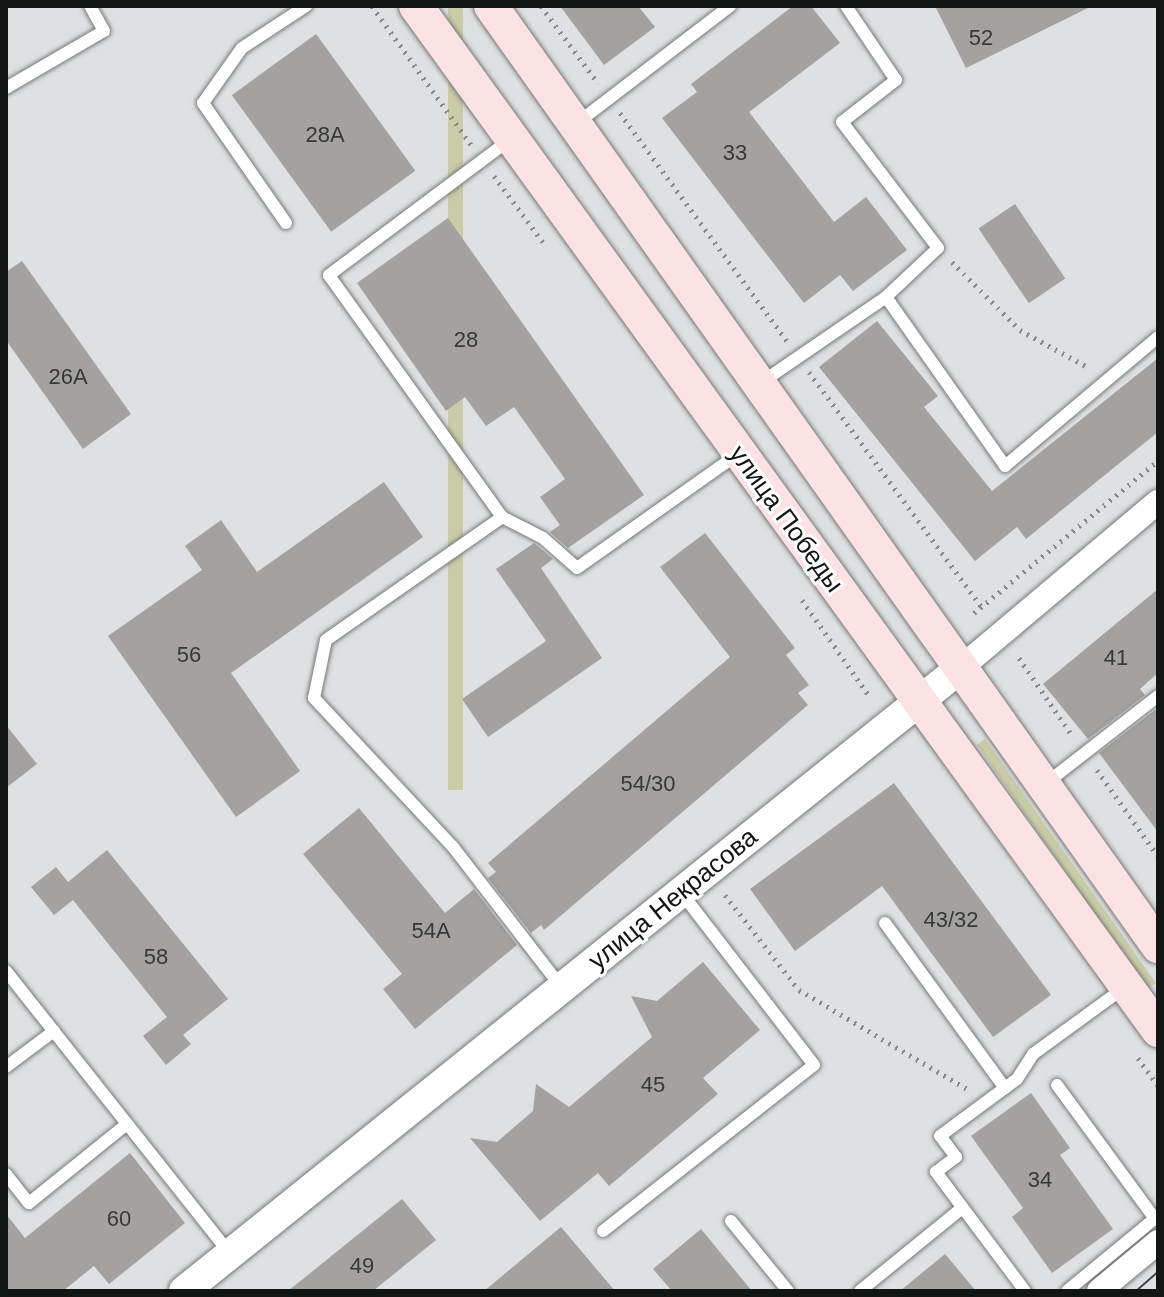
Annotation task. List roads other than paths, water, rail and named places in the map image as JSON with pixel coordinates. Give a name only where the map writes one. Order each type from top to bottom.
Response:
[{"type":"main road","name":"улица Победы","points":[[416,6],[1158,1030]]},
{"type":"main road","points":[[491,6],[963,666],[1158,946]]},
{"type":"street","name":"улица Некрасова","points":[[184,1291],[963,666],[1158,502]]},
{"type":"street","points":[[1099,1291],[1157,1226]]},
{"type":"lane","points":[[6,88],[104,31],[90,6]]},
{"type":"lane","points":[[286,223],[203,103],[242,48],[306,6]]},
{"type":"lane","points":[[575,124],[730,6]]},
{"type":"lane","points":[[760,383],[886,297],[938,248],[842,122],[896,80],[846,6]]},
{"type":"lane","points":[[511,139],[329,275],[502,517],[543,538],[577,568],[738,454]]},
{"type":"lane","points":[[886,297],[1005,466],[1158,337]]},
{"type":"lane","points":[[502,517],[326,640],[314,698],[453,847],[562,988]]},
{"type":"lane","points":[[1045,784],[1158,696]]},
{"type":"lane","points":[[603,1231],[814,1065],[681,892]]},
{"type":"lane","points":[[885,923],[1005,1088]]},
{"type":"lane","points":[[6,971],[230,1254]]},
{"type":"lane","points":[[1025,1291],[936,1172],[956,1157],[940,1136],[1005,1088],[1033,1054],[1126,987]]},
{"type":"lane","points":[[6,1067],[54,1031]]},
{"type":"lane","points":[[1057,1085],[1157,1226],[1067,1291]]},
{"type":"lane","points":[[6,1174],[29,1203],[127,1124]]},
{"type":"lane","points":[[860,1291],[962,1208]]},
{"type":"lane","points":[[731,1221],[788,1291]]},
{"type":"tram line","points":[[1136,1291],[1158,1272]]}]
